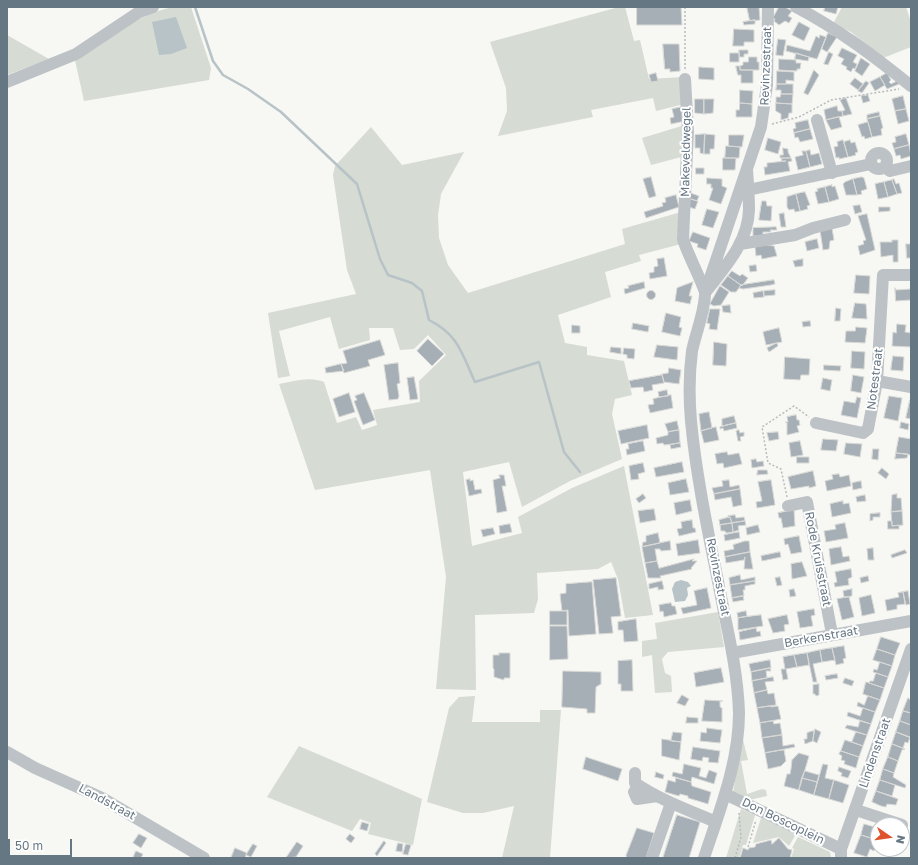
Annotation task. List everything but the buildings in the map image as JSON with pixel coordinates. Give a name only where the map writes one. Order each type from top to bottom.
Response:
[{"type":"street","points":[[7,82],[76,54],[139,12],[152,7]]},
{"type":"street","name":"Revinzestraat","points":[[704,858],[725,794],[733,758],[739,714],[737,685],[732,653],[696,464],[691,420],[690,375],[692,351],[706,293],[761,127],[767,85],[768,7]]},
{"type":"street","points":[[796,7],[826,23],[868,51],[907,87]]},
{"type":"street","name":"Makeveldwegel","points":[[685,79],[688,131],[684,239],[688,254],[706,293]]},
{"type":"street","points":[[817,120],[832,173]]},
{"type":"street","points":[[748,190],[871,164],[872,156],[880,153],[884,154],[887,160],[885,167],[890,171],[911,166]]},
{"type":"street","name":"Revinzestraat","points":[[706,293],[740,244],[749,210],[747,170]]},
{"type":"street","points":[[740,244],[795,235],[813,228],[845,220]]},
{"type":"street","name":"Notestraat","points":[[816,423],[863,433],[868,429],[877,381],[883,275],[911,275]]},
{"type":"street","points":[[877,381],[911,387]]},
{"type":"street","name":"Rode Kruisstraat","points":[[788,506],[807,502],[832,634]]},
{"type":"street","name":"Berkenstraat","points":[[732,653],[911,621]]},
{"type":"street","name":"Lindenstraat","points":[[841,854],[911,649]]},
{"type":"street","name":"Landstraat","points":[[7,752],[35,768],[102,798],[204,858]]},
{"type":"street","points":[[635,773],[634,783],[638,786],[671,803],[716,822]]},
{"type":"street","name":"Don Boscoplein","points":[[725,794],[759,810],[841,854]]},
{"type":"street","points":[[652,858],[671,803]]},
{"type":"street","points":[[856,810],[877,817]]},
{"type":"path","points":[[685,7],[685,79]]},
{"type":"path","points":[[761,127],[799,116],[831,100],[907,87]]},
{"type":"path","points":[[788,506],[781,469],[768,463],[762,427],[794,406],[816,423]]},
{"type":"path","points":[[734,858],[741,837],[738,816],[741,801]]},
{"type":"path","points":[[748,847],[759,810]]},
{"type":"shaded area","points":[[173,7],[191,7],[211,68],[209,80],[84,101],[75,60],[133,22]]},
{"type":"shaded area","points":[[619,7],[625,7],[634,41],[640,40],[649,79],[683,77],[684,104],[656,111],[653,98],[591,110],[593,117],[498,136],[507,111],[506,88],[490,42]]},
{"type":"shaded area","points":[[842,7],[906,7],[911,22],[911,47],[883,58],[851,32],[833,24]]},
{"type":"shaded area","points":[[176,17],[187,48],[171,54],[159,55],[152,22]]},
{"type":"shaded area","points":[[7,35],[49,59],[7,75]]},
{"type":"shaded area","points":[[685,125],[685,156],[651,165],[642,138]]},
{"type":"shaded area","points":[[371,127],[402,165],[464,152],[441,194],[438,215],[439,238],[448,265],[468,293],[625,244],[622,229],[681,212],[681,244],[639,255],[641,261],[605,272],[611,297],[558,315],[565,343],[587,347],[587,355],[624,361],[632,395],[615,399],[612,414],[622,459],[570,481],[522,507],[509,462],[463,472],[472,546],[522,533],[518,517],[572,488],[624,466],[653,615],[625,618],[618,579],[611,562],[598,569],[537,573],[538,599],[534,613],[475,615],[476,690],[436,689],[446,577],[430,470],[315,490],[279,384],[308,379],[324,382],[337,423],[356,417],[362,430],[377,425],[373,410],[420,402],[419,381],[446,355],[428,335],[414,349],[400,350],[393,328],[369,328],[370,340],[339,349],[330,317],[279,331],[290,376],[278,378],[268,313],[356,294],[347,270],[333,175],[335,166]]},
{"type":"shaded area","points":[[681,580],[688,582],[691,586],[687,588],[688,595],[685,601],[675,602],[672,589],[675,582]]},
{"type":"shaded area","points":[[718,612],[724,647],[668,652],[662,659],[665,673],[671,676],[672,692],[655,693],[652,655],[642,657],[642,641],[657,639],[655,623]]},
{"type":"shaded area","points":[[475,696],[472,722],[540,722],[540,710],[561,710],[550,858],[502,858],[514,806],[483,813],[463,813],[427,802],[449,708],[459,697]]},
{"type":"shaded area","points":[[742,736],[748,760],[741,761],[747,794],[762,789],[766,790],[767,796],[749,800],[733,793]]},
{"type":"shaded area","points":[[299,746],[422,799],[413,845],[368,834],[371,823],[360,819],[352,831],[267,797]]},
{"type":"shaded area","points":[[741,809],[755,815],[746,845],[743,845],[739,858],[726,858]]},
{"type":"shaded area","points":[[761,818],[796,834],[789,846],[779,837],[753,843]]},
{"type":"shaded area","points":[[798,837],[830,852],[831,858],[791,858],[794,849],[792,848]]},
{"type":"waterway","points":[[195,7],[213,61],[223,75],[248,89],[281,112],[357,184],[380,259],[388,275],[412,283],[422,291],[429,320],[447,332],[453,339],[463,354],[475,382],[539,362],[564,452],[580,472]]}]
